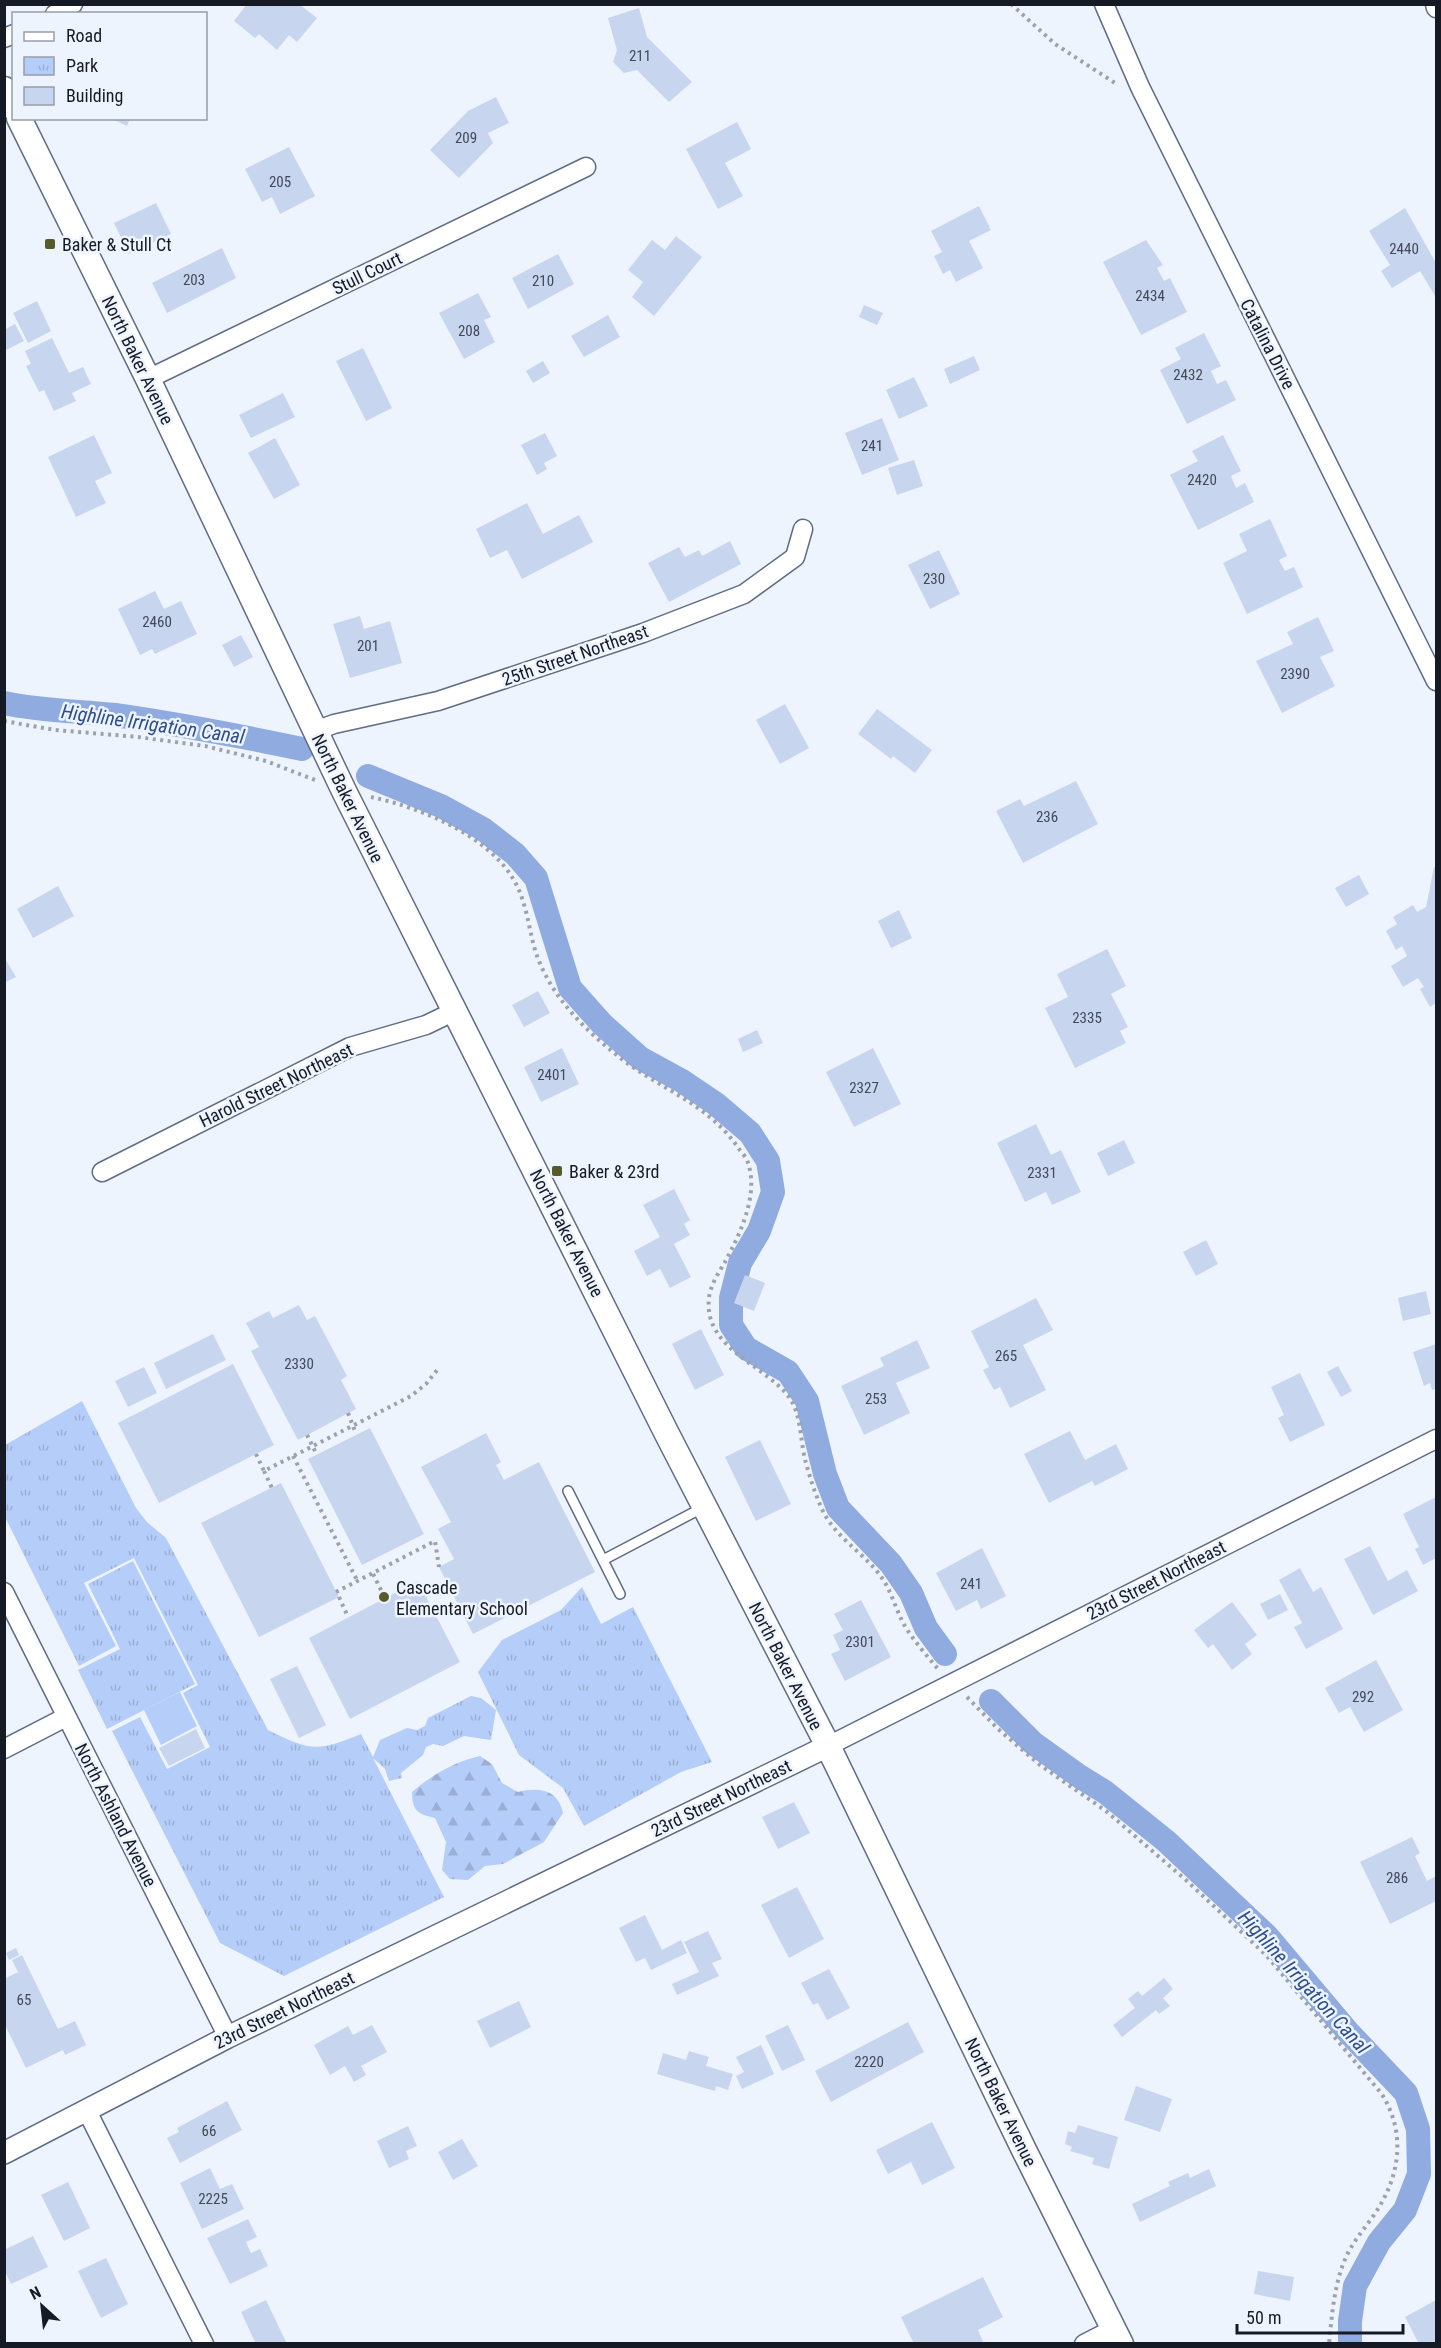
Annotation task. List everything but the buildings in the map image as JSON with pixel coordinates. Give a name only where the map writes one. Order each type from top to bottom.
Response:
[{"type":"main road","points":[[4,89],[12,104]]},
{"type":"main road","name":"North Baker Avenue","points":[[20,120],[148,379],[344,791],[828,1746],[1117,2336]]},
{"type":"street","points":[[59,12],[73,4]]},
{"type":"street","name":"Catalina Drive","points":[[1104,4],[1140,87],[1437,681]]},
{"type":"street","name":"Stull Court","points":[[148,379],[586,167]]},
{"type":"street","name":"25th Street Northeast","points":[[315,731],[334,724],[438,701],[643,633],[744,594],[795,557],[803,528]]},
{"type":"street","name":"Harold Street Northeast","points":[[102,1172],[350,1047],[426,1025],[455,1011]]},
{"type":"street","name":"23rd Street Northeast","points":[[4,2153],[228,2037],[828,1746],[1437,1439]]},
{"type":"street","name":"North Ashland Avenue","points":[[4,1592],[228,2037]]},
{"type":"street","points":[[4,1749],[66,1717]]},
{"type":"street","points":[[87,2111],[204,2343]]},
{"type":"street","points":[[1084,2343],[1117,2336]]},
{"type":"lane","points":[[568,1491],[620,1594]]},
{"type":"lane","points":[[603,1560],[705,1507]]},
{"type":"path","points":[[1011,4],[1055,44],[1073,57],[1115,83],[1140,87]]},
{"type":"path","points":[[4,721],[55,730],[138,737],[205,747],[266,761],[344,791],[396,802],[465,832],[512,875],[523,899],[537,955],[568,1010],[633,1070],[701,1109],[729,1135],[748,1162],[751,1186],[745,1216],[709,1298],[711,1321],[734,1351],[774,1382],[790,1398],[797,1418],[806,1463],[822,1510],[834,1528],[883,1580],[906,1627],[951,1684],[1040,1765],[1106,1811],[1187,1881],[1267,1956],[1381,2093],[1391,2109],[1397,2132],[1398,2158],[1388,2189],[1375,2213],[1347,2254],[1340,2271],[1332,2306],[1329,2343]]},
{"type":"path","points":[[264,1471],[411,1396],[426,1384],[438,1369]]},
{"type":"path","points":[[348,1413],[356,1434]]},
{"type":"path","points":[[308,1435],[317,1455]]},
{"type":"path","points":[[256,1454],[272,1488]]},
{"type":"path","points":[[293,1456],[358,1582]]},
{"type":"path","points":[[336,1592],[435,1541],[439,1567]]},
{"type":"path","points":[[373,1574],[385,1598]]},
{"type":"path","points":[[339,1597],[348,1617]]},
{"type":"green space","points":[[82,1401],[136,1508],[147,1522],[166,1538],[268,1730],[294,1742],[314,1747],[334,1744],[361,1734],[373,1757],[380,1740],[407,1728],[417,1730],[425,1726],[428,1718],[471,1696],[481,1698],[496,1710],[491,1740],[464,1736],[443,1746],[433,1744],[426,1747],[423,1755],[401,1773],[402,1778],[389,1781],[385,1769],[373,1758],[444,1897],[284,1976],[220,1943],[112,1731],[140,1717],[167,1769],[210,1747],[183,1693],[198,1685],[134,1558],[84,1583],[116,1646],[79,1666],[5,1517],[5,1445]]},
{"type":"green space","points":[[133,1561],[195,1684],[107,1729],[78,1670],[120,1649],[88,1584]]},
{"type":"green space","points":[[582,1587],[601,1624],[633,1607],[712,1762],[681,1772],[584,1826],[563,1788],[519,1755],[478,1672],[502,1640],[561,1610]]},
{"type":"green space","points":[[180,1692],[197,1726],[161,1745],[144,1710]]},
{"type":"green space","points":[[480,1756],[492,1764],[502,1783],[518,1792],[540,1790],[552,1794],[557,1799],[563,1813],[544,1842],[503,1864],[485,1866],[468,1880],[450,1879],[442,1870],[446,1842],[435,1818],[417,1811],[413,1804],[412,1792],[444,1770],[462,1761]]},
{"type":"waterway","name":"Highline Irrigation Canal","points":[[4,703],[32,708],[115,715],[302,749]]},
{"type":"waterway","name":"Highline Irrigation Canal","points":[[368,776],[441,806],[483,829],[515,854],[536,878],[570,988],[602,1024],[640,1058],[682,1081],[716,1104],[750,1133],[768,1161],[773,1192],[759,1231],[740,1263],[731,1298],[731,1325],[746,1348],[788,1372],[807,1401],[825,1474],[838,1508],[891,1564],[911,1593],[926,1628],[945,1654]]},
{"type":"waterway","name":"Highline Irrigation Canal","points":[[991,1701],[1033,1743],[1105,1792],[1166,1841],[1267,1936],[1348,2032],[1406,2093],[1418,2129],[1419,2174],[1405,2210],[1379,2242],[1355,2286],[1350,2321],[1350,2344]]},
{"type":"place","name":"Baker & Stull Ct","points":[[50,244]]},
{"type":"place","name":"Baker & 23rd","points":[[557,1171]]},
{"type":"place","name":"Cascade Elementary School","points":[[384,1597]]}]
